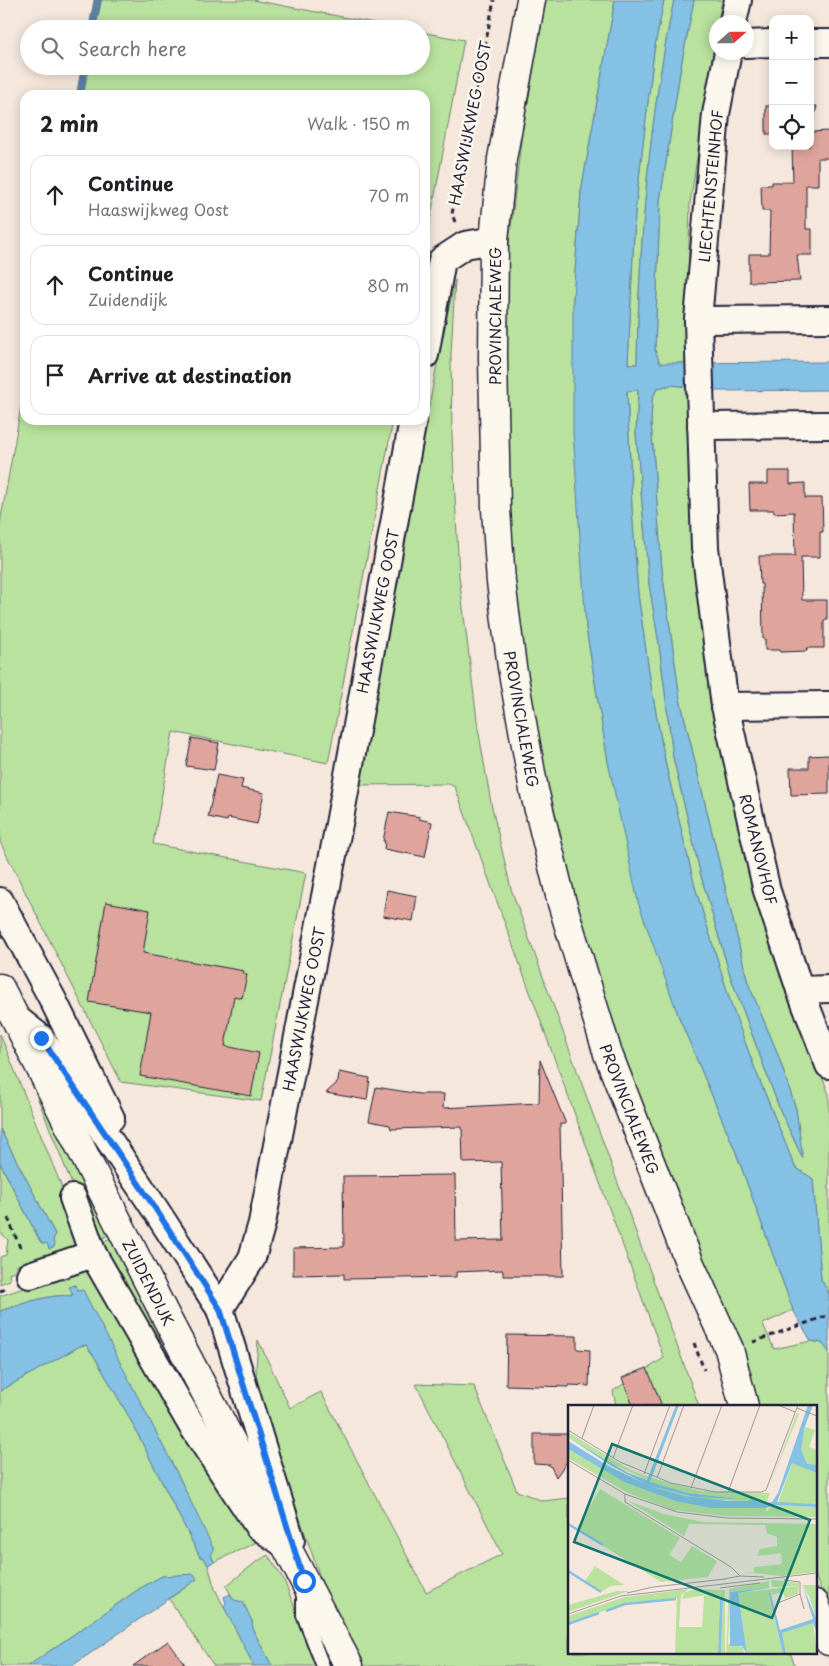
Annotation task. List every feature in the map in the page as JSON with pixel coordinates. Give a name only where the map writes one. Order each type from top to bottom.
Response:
[{"type":"main road","name":"PROVINCIALEWEG","points":[[531,0],[502,159],[494,240],[493,358],[496,509],[501,582],[512,667],[534,790],[562,903],[608,1054],[690,1264],[729,1349],[744,1405]]},
{"type":"main road","name":"ZUIDENDIJK","points":[[0,988],[166,1317],[349,1666]]},
{"type":"main road","points":[[816,1607],[829,1641]]},
{"type":"street","points":[[735,15],[738,0]]},
{"type":"street","points":[[754,44],[769,43]]},
{"type":"street","points":[[814,43],[829,43]]},
{"type":"street","name":"LIECHTENSTEINHOF","points":[[700,399],[698,320],[716,114],[726,60]]},
{"type":"street","points":[[430,327],[442,260],[465,245],[494,240]]},
{"type":"street","points":[[698,320],[829,319]]},
{"type":"street","name":"ROMANOVHOF","points":[[700,399],[705,548],[724,706],[768,890],[800,990],[829,1065]]},
{"type":"street","name":"HAASWIJKWEG OOST","points":[[220,1309],[252,1258],[262,1223],[339,824],[412,425]]},
{"type":"street","points":[[702,426],[829,425]]},
{"type":"street","points":[[724,706],[829,705]]},
{"type":"street","points":[[0,901],[53,1000],[155,1208]]},
{"type":"street","points":[[800,990],[829,989]]},
{"type":"street","name":"ZUIDENDIJK","points":[[17,1019],[41,1038],[220,1309]]},
{"type":"street","name":"ZUIDENDIJK","points":[[73,1198],[93,1254],[191,1424],[258,1526],[284,1544]]},
{"type":"street","points":[[30,1275],[93,1254]]},
{"type":"street","points":[[220,1309],[304,1581]]},
{"type":"lane","points":[[304,1581],[303,1615],[323,1666]]},
{"type":"path","name":"HAASWIJKWEG OOST","points":[[465,245],[452,214],[494,0]]},
{"type":"path","points":[[8,1218],[30,1275]]},
{"type":"path","points":[[729,1349],[798,1328],[829,1316]]},
{"type":"green space","points":[[94,0],[253,0],[359,20],[91,20]]},
{"type":"green space","points":[[546,0],[615,0],[581,192],[573,298],[586,628],[608,762],[678,1015],[735,1150],[793,1310],[763,1324],[774,1349],[811,1341],[822,1343],[829,1352],[829,1611],[816,1578],[816,1405],[752,1405],[610,1025],[541,789],[517,634],[504,415],[508,253],[521,141]]},
{"type":"green space","points":[[664,0],[674,0],[658,90],[647,181],[640,273],[637,364],[628,364],[635,212],[654,51]]},
{"type":"green space","points":[[694,0],[722,0],[719,15],[709,15],[709,60],[712,60],[690,203],[686,363],[660,364],[655,350],[660,201],[681,66]]},
{"type":"green space","points":[[430,34],[464,40],[430,221],[430,90],[78,90],[80,75],[430,75]]},
{"type":"green space","points":[[455,280],[451,354],[452,435],[459,576],[478,728],[491,803],[511,889],[699,1405],[616,1405],[613,1391],[664,1358],[455,787],[449,784],[357,785],[425,425],[430,425],[430,401]]},
{"type":"green space","points":[[672,385],[687,387],[691,508],[821,1074],[829,1094],[829,1294],[821,1279],[813,1179],[795,1167],[732,1007],[695,887],[666,766],[651,686],[638,594],[632,509],[627,390],[638,389],[636,433],[649,584],[659,644],[673,757],[701,876],[730,975],[780,1110],[802,1157],[796,1109],[777,1052],[748,983],[680,699],[662,570],[651,422],[652,400],[657,388]]},
{"type":"green space","points":[[20,412],[20,425],[392,425],[328,763],[173,732],[153,844],[306,873],[261,1101],[121,1082],[0,842],[0,524]]},
{"type":"green space","points":[[0,1034],[67,1200],[77,1244],[70,1250],[40,1261],[36,1259],[17,1265],[14,1271],[9,1273],[10,1280],[0,1284],[0,1257],[6,1255],[8,1240],[0,1232],[0,1163],[40,1241],[53,1240],[55,1234],[0,1129]]},
{"type":"green space","points":[[18,1049],[114,1232],[95,1242]]},
{"type":"green space","points":[[116,1235],[260,1516],[99,1244]]},
{"type":"green space","points":[[79,1269],[89,1270],[259,1541],[214,1562],[180,1479],[102,1330],[75,1285],[71,1296],[45,1298],[0,1311],[0,1296]]},
{"type":"green space","points":[[258,1340],[290,1408],[321,1392],[426,1592],[502,1554],[416,1384],[474,1386],[517,1491],[543,1501],[568,1498],[568,1654],[791,1654],[795,1666],[358,1666],[335,1620],[258,1398],[256,1369]]},
{"type":"green space","points":[[86,1345],[128,1415],[200,1557],[204,1558],[208,1565],[215,1589],[254,1666],[214,1666],[169,1599],[197,1579],[162,1576],[139,1589],[28,1666],[0,1666],[0,1391],[80,1346]]},
{"type":"green space","points":[[268,1555],[284,1580],[317,1666],[272,1666],[253,1630],[252,1621],[234,1600],[226,1586]]},
{"type":"water","points":[[615,0],[664,0],[654,51],[635,212],[628,364],[637,364],[640,272],[647,181],[658,90],[674,0],[694,0],[681,66],[660,201],[655,350],[660,363],[829,362],[829,390],[718,391],[672,385],[657,388],[652,400],[651,422],[662,570],[680,699],[748,983],[777,1052],[796,1109],[803,1159],[780,1110],[730,975],[701,876],[673,757],[659,644],[649,584],[636,433],[638,390],[627,391],[638,594],[651,686],[666,766],[695,887],[732,1007],[795,1167],[813,1179],[821,1279],[829,1294],[829,1352],[822,1343],[811,1341],[793,1310],[735,1150],[678,1015],[638,902],[608,762],[586,628],[573,432],[573,298],[581,192]]},
{"type":"water","points":[[0,1129],[55,1234],[53,1240],[55,1246],[49,1249],[47,1243],[43,1244],[40,1241],[0,1163]]},
{"type":"water","points":[[75,1285],[78,1291],[83,1290],[180,1479],[214,1550],[211,1555],[214,1562],[208,1565],[204,1558],[200,1557],[128,1415],[86,1345],[80,1346],[0,1391],[0,1311],[45,1298],[71,1296],[73,1294],[69,1287]]},
{"type":"water","points":[[194,1574],[197,1579],[72,1666],[28,1666],[139,1589],[162,1576]]},
{"type":"water","points":[[230,1594],[234,1600],[243,1602],[252,1621],[253,1630],[272,1666],[254,1666],[224,1607],[226,1603],[224,1597]]},
{"type":"building","points":[[766,106],[769,106],[769,134],[766,134]]},
{"type":"building","points":[[814,106],[817,106],[814,119]]},
{"type":"building","points":[[829,131],[829,158],[818,158],[818,185],[806,185],[806,229],[812,229],[812,255],[797,255],[800,281],[749,282],[749,254],[769,254],[770,211],[762,211],[761,185],[772,185],[772,182],[793,182],[792,150],[814,150],[814,132]]},
{"type":"building","points":[[768,471],[790,471],[790,484],[805,483],[805,498],[822,498],[823,532],[820,532],[820,557],[801,557],[802,600],[827,600],[827,620],[824,620],[824,648],[806,648],[807,651],[780,652],[780,650],[765,650],[759,556],[795,556],[794,512],[774,513],[774,510],[750,510],[749,484],[768,484]]},
{"type":"building","points":[[192,738],[219,743],[214,770],[186,766]]},
{"type":"building","points":[[829,755],[829,794],[791,795],[790,768],[809,768],[809,756]]},
{"type":"building","points":[[217,775],[243,780],[241,788],[264,793],[257,824],[228,818],[227,821],[208,817]]},
{"type":"building","points":[[389,812],[420,817],[419,819],[432,822],[425,857],[384,849],[385,841],[383,841]]},
{"type":"building","points":[[387,890],[417,896],[413,921],[383,916]]},
{"type":"building","points":[[106,902],[150,910],[143,953],[244,971],[243,974],[247,975],[242,998],[234,996],[225,1046],[259,1053],[251,1096],[140,1076],[151,1012],[89,1002]]},
{"type":"building","points":[[540,1060],[566,1124],[560,1124],[563,1276],[503,1276],[503,1270],[456,1272],[456,1277],[344,1279],[344,1274],[293,1275],[293,1248],[344,1247],[343,1176],[455,1175],[456,1241],[503,1240],[501,1162],[463,1163],[462,1127],[391,1129],[390,1125],[369,1121],[376,1087],[419,1094],[444,1094],[443,1108],[539,1103]]},
{"type":"building","points":[[339,1072],[370,1078],[367,1100],[326,1093],[338,1082]]},
{"type":"building","points":[[507,1335],[577,1336],[577,1349],[590,1350],[589,1386],[506,1385]]},
{"type":"building","points":[[647,1368],[662,1405],[633,1405],[622,1378]]},
{"type":"building","points":[[534,1434],[568,1434],[568,1460],[556,1477],[550,1465],[534,1464]]},
{"type":"building","points":[[168,1641],[186,1666],[133,1666]]},
{"type":"waterway","points":[[94,20],[98,0]]},
{"type":"waterway","points":[[81,90],[83,75]]},
{"type":"route","points":[[41,1038],[220,1309],[304,1581]]}]
